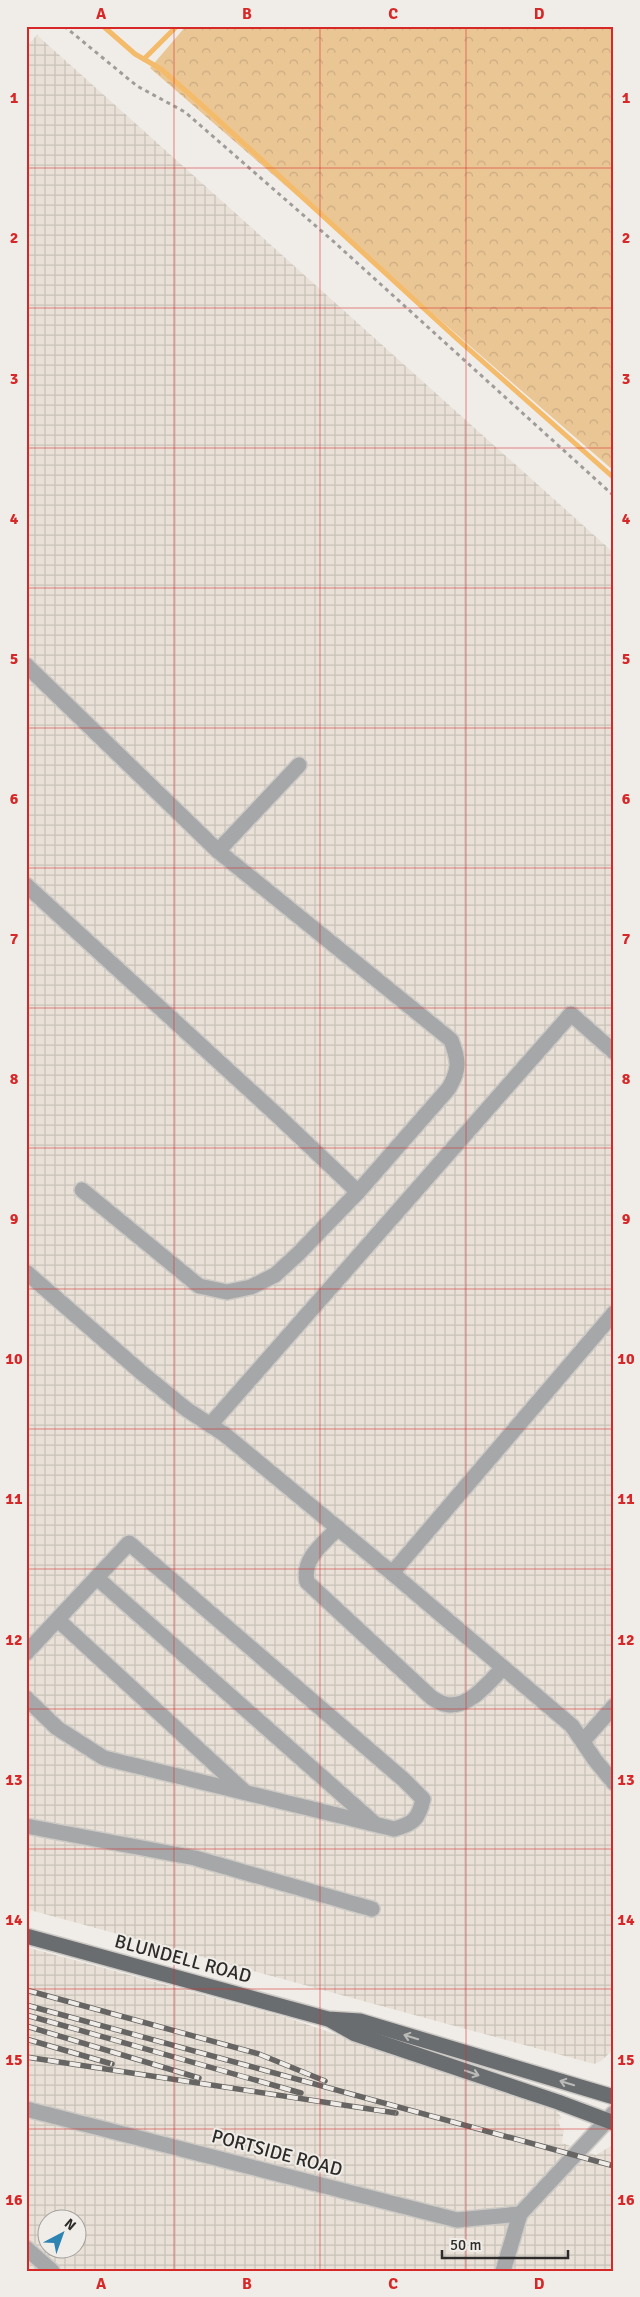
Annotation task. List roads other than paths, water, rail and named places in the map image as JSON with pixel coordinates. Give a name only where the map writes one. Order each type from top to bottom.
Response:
[{"type":"main road","name":"BLUNDELL ROAD","points":[[26,1936],[328,2019],[360,2021],[614,2097]]},
{"type":"main road","name":"BLUNDELL ROAD","points":[[328,2019],[355,2034],[611,2119]]},
{"type":"street","points":[[26,665],[218,851],[451,1040],[456,1054],[457,1073],[449,1088],[358,1192],[275,1275],[250,1287],[227,1292],[199,1286],[82,1190]]},
{"type":"street","points":[[218,851],[299,765]]},
{"type":"street","points":[[26,885],[271,1109],[358,1192]]},
{"type":"street","points":[[210,1424],[571,1014],[614,1052]]},
{"type":"street","points":[[26,1272],[142,1373],[210,1424],[338,1528],[572,1726],[595,1760],[614,1783]]},
{"type":"street","points":[[392,1573],[614,1313]]},
{"type":"street","points":[[338,1528],[310,1557],[304,1571],[307,1582],[432,1698],[448,1706],[462,1703],[479,1692],[504,1668]]},
{"type":"street","points":[[26,1653],[129,1543],[397,1773],[423,1799],[421,1812],[409,1825],[394,1829],[104,1758],[57,1728],[26,1698]]},
{"type":"street","points":[[97,1578],[376,1824]]},
{"type":"street","points":[[58,1620],[246,1793]]},
{"type":"street","points":[[26,1632],[38,1641]]},
{"type":"street","points":[[583,1741],[614,1706]]},
{"type":"street","points":[[26,1826],[195,1858],[372,1909]]},
{"type":"street","name":"PORTSIDE ROAD","points":[[26,2109],[456,2220],[520,2214]]},
{"type":"street","points":[[503,2271],[520,2214],[611,2119]]},
{"type":"street","points":[[26,2248],[52,2271]]},
{"type":"waterway","points":[[103,26],[135,54],[161,69],[203,106],[455,337],[614,478]]},
{"type":"waterway","points":[[144,59],[177,26]]},
{"type":"railway","points":[[26,1990],[259,2054],[325,2081]]},
{"type":"railway","points":[[26,2005],[614,2166]]},
{"type":"railway","points":[[26,2015],[301,2093]]},
{"type":"railway","points":[[26,2026],[199,2078]]},
{"type":"railway","points":[[26,2039],[112,2064]]},
{"type":"railway","points":[[26,2057],[396,2113]]}]
